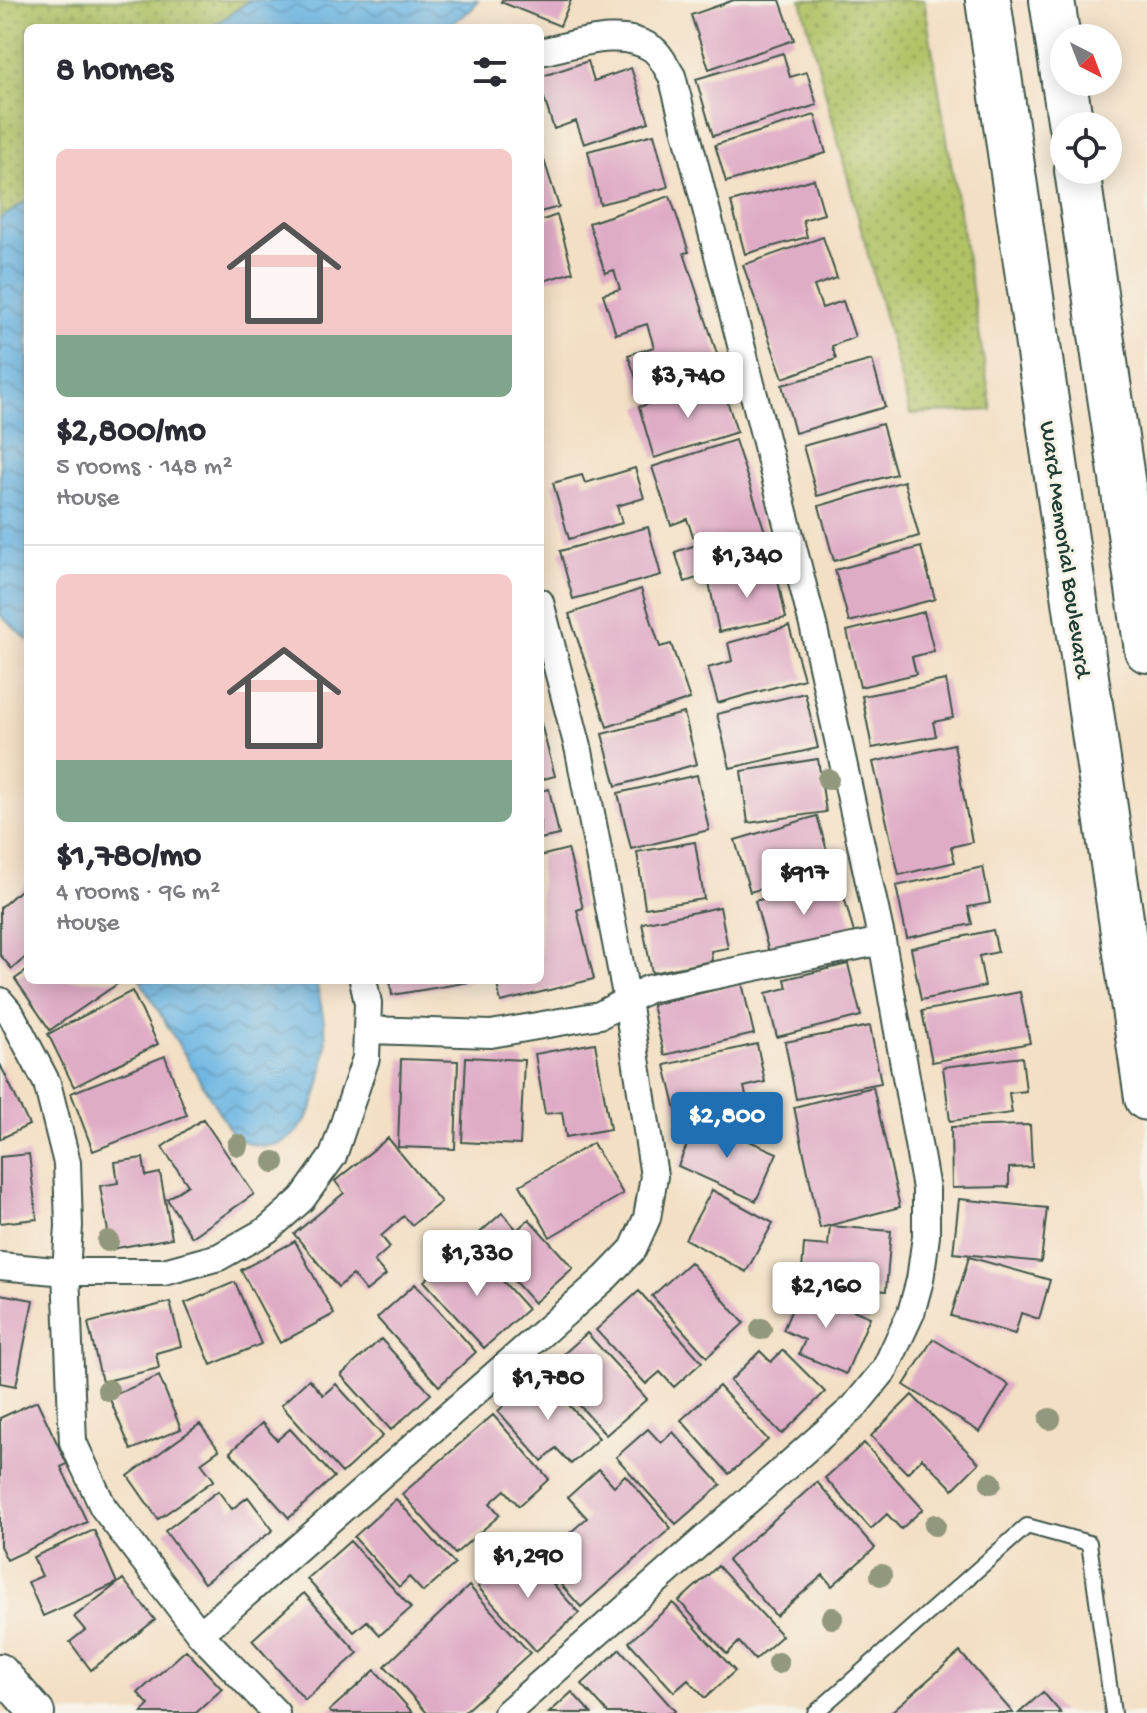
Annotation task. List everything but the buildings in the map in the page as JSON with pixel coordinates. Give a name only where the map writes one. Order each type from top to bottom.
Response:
[{"type":"highway","name":"Ward Memorial Boulevard","points":[[988,0],[1147,1098]]},
{"type":"highway","points":[[1052,0],[1056,24]]},
{"type":"highway","points":[[1079,184],[1147,650]]},
{"type":"street","points":[[507,1713],[854,1407],[885,1369],[911,1313],[920,1280],[926,1236],[926,1189],[882,941],[814,629],[672,76],[656,51],[629,38],[599,40],[544,51]]},
{"type":"street","points":[[200,1634],[606,1277],[633,1249],[647,1218],[654,1176],[627,1000],[579,751],[544,617]]},
{"type":"street","points":[[369,1030],[491,1034],[600,1015],[648,989],[882,941]]},
{"type":"street","points":[[0,1266],[66,1272],[164,1272],[219,1257],[267,1230],[302,1199],[333,1156],[366,1058],[369,1030],[364,984]]},
{"type":"street","points":[[0,1001],[11,1014],[47,1083],[67,1163],[69,1222],[66,1272],[73,1442],[103,1507],[200,1634],[276,1713]]},
{"type":"street","points":[[0,1671],[37,1713]]},
{"type":"lane","points":[[815,1713],[1027,1526],[1089,1543],[1113,1713]]},
{"type":"green space","points":[[0,0],[250,0],[217,24],[24,24],[24,203],[0,219]]},
{"type":"green space","points":[[801,0],[924,0],[992,410],[910,414]]},
{"type":"water","points":[[250,0],[478,0],[472,9],[451,24],[217,24]]},
{"type":"water","points":[[24,203],[24,636],[0,615],[0,219]]},
{"type":"water","points":[[142,984],[317,984],[326,1044],[322,1073],[310,1111],[289,1138],[274,1145],[256,1145],[234,1137]]}]
